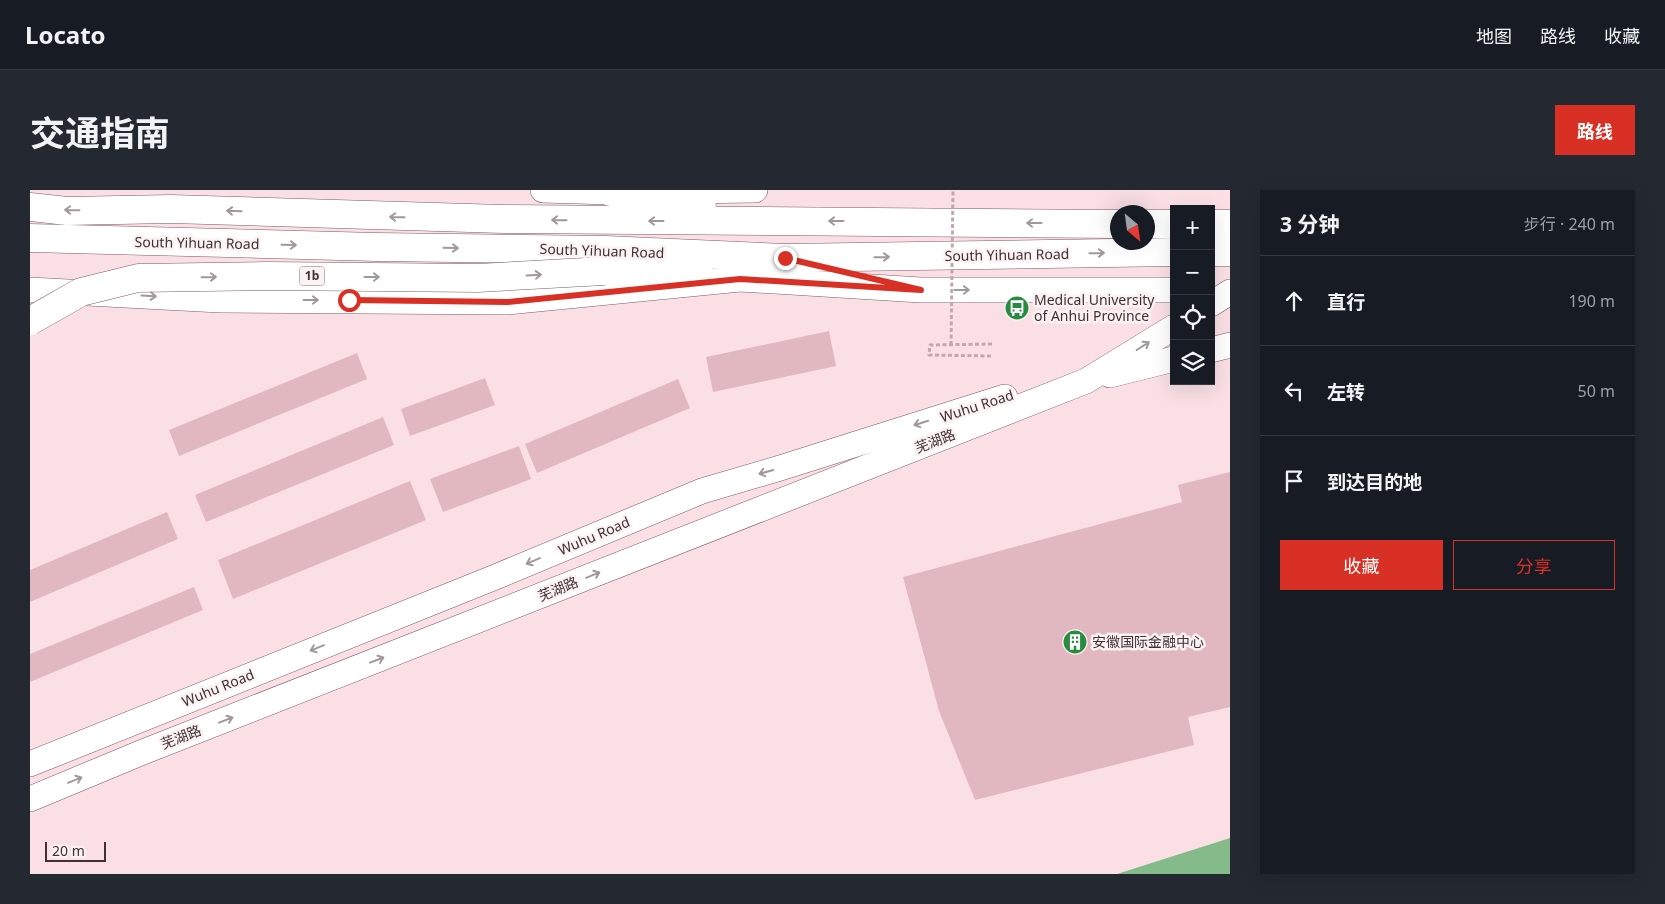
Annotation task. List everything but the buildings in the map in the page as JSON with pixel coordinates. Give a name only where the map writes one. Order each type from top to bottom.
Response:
[{"type":"highway","points":[[611,192],[783,221]]},
{"type":"highway","name":"South Yihuan Road","points":[[30,207],[67,211],[171,209],[333,215],[608,221],[1110,224]]},
{"type":"highway","points":[[1155,224],[1170,224]]},
{"type":"highway","points":[[1215,224],[1230,224]]},
{"type":"highway","name":"South Yihuan Road","points":[[30,238],[377,247],[605,260],[1170,252]]},
{"type":"highway","points":[[1215,252],[1230,252]]},
{"type":"highway","name":"1b","points":[[30,321],[81,292],[138,278],[268,276],[478,278],[605,260]]},
{"type":"main road","points":[[543,190],[611,192],[755,190]]},
{"type":"main road","points":[[785,258],[921,290]]},
{"type":"main road","points":[[30,290],[220,300],[507,302],[740,279],[921,290],[1170,290]]},
{"type":"main road","points":[[1215,286],[1230,285]]},
{"type":"main road","points":[[1215,292],[1230,292]]},
{"type":"main road","points":[[1215,301],[1230,292]]},
{"type":"main road","points":[[1086,381],[1170,329]]},
{"type":"main road","points":[[1215,349],[1230,345]]},
{"type":"main road","name":"Wuhu Road","points":[[30,764],[493,578],[702,491],[1025,390],[1086,381],[1170,360]]},
{"type":"main road","name":"芜湖路","points":[[30,799],[143,752],[1086,381]]},
{"type":"path","points":[[951,345],[953,190]]},
{"type":"path","points":[[992,344],[930,345],[930,355],[992,356]]},
{"type":"shaded area","points":[[1230,838],[1230,874],[1117,874]]},
{"type":"place","name":"Medical University of Anhui Province","points":[[1017,308]]},
{"type":"place","name":"安徽国际金融中心","points":[[1075,642]]},
{"type":"route","points":[[349,300],[507,302],[740,279],[921,290],[785,258]]}]
